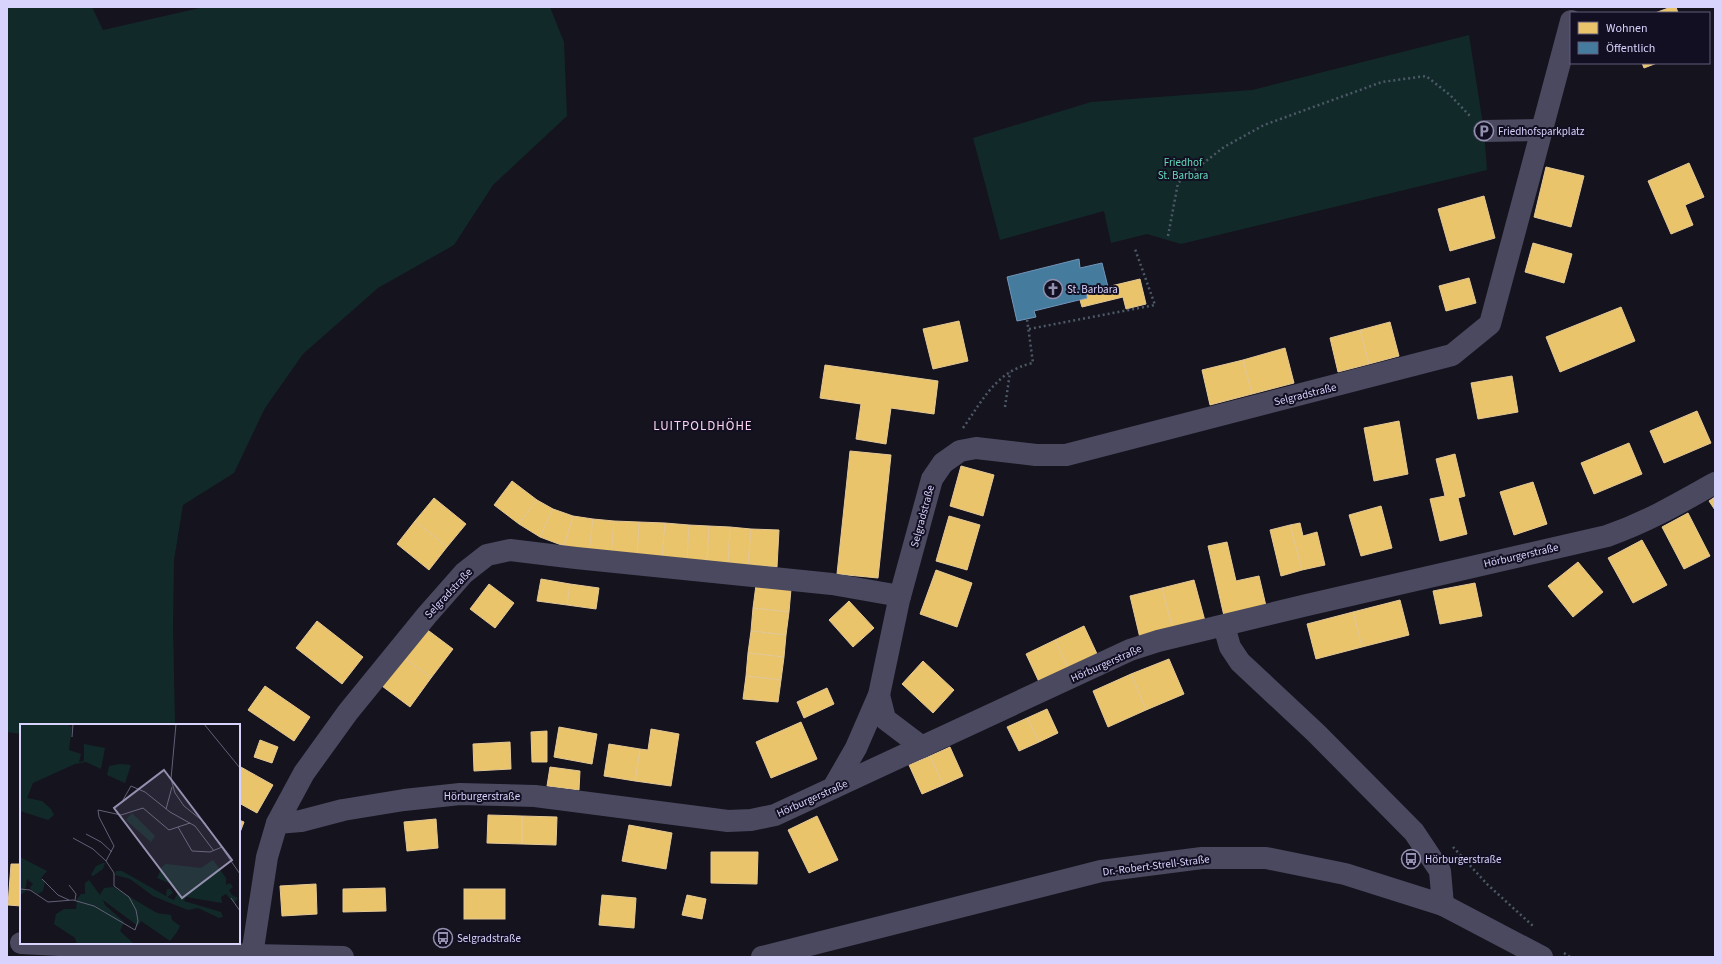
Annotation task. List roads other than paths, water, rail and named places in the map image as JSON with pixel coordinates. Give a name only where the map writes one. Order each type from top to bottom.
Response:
[{"type":"street","name":"Selgradstraße","points":[[833,788],[856,748],[879,695],[900,596],[932,479],[943,463],[960,451],[976,448],[1036,455],[1066,455],[1452,355],[1490,324],[1570,25]]},
{"type":"street","points":[[1484,131],[1541,130]]},
{"type":"street","name":"Hörburgerstraße","points":[[277,823],[301,821],[343,810],[404,800],[460,794],[535,796],[728,821],[751,820],[775,815],[1130,650],[1158,641],[1307,605],[1607,536],[1634,526],[1664,512],[1715,482]]},
{"type":"street","name":"Selgradstraße","points":[[252,955],[267,857],[277,823],[304,773],[348,712],[464,572],[487,555],[510,550],[832,584],[900,596]]},
{"type":"street","points":[[1224,626],[1230,647],[1240,662],[1316,733],[1414,832],[1440,871],[1443,905]]},
{"type":"street","name":"Selgradstraße","points":[[879,695],[885,719],[922,747]]},
{"type":"street","name":"Dr.-Robert-Strell-Straße","points":[[762,957],[1101,871],[1202,858],[1266,858],[1346,874],[1443,905],[1542,957]]},
{"type":"street","points":[[7,942],[20,943]]},
{"type":"street","points":[[40,944],[252,955],[343,957]]},
{"type":"place","name":"Friedhofsparkplatz","points":[[1484,131]]},
{"type":"place","name":"St. Barbara","points":[[1053,289]]},
{"type":"place","name":"Hörburgerstraße","points":[[1411,859]]},
{"type":"place","name":"Selgradstraße","points":[[443,938]]},
{"type":"district","name":"LUITPOLDHÖHE","points":[[703,425]]},
{"type":"park label","name":"Friedhof St. Barbara","points":[[1183,168]]}]
